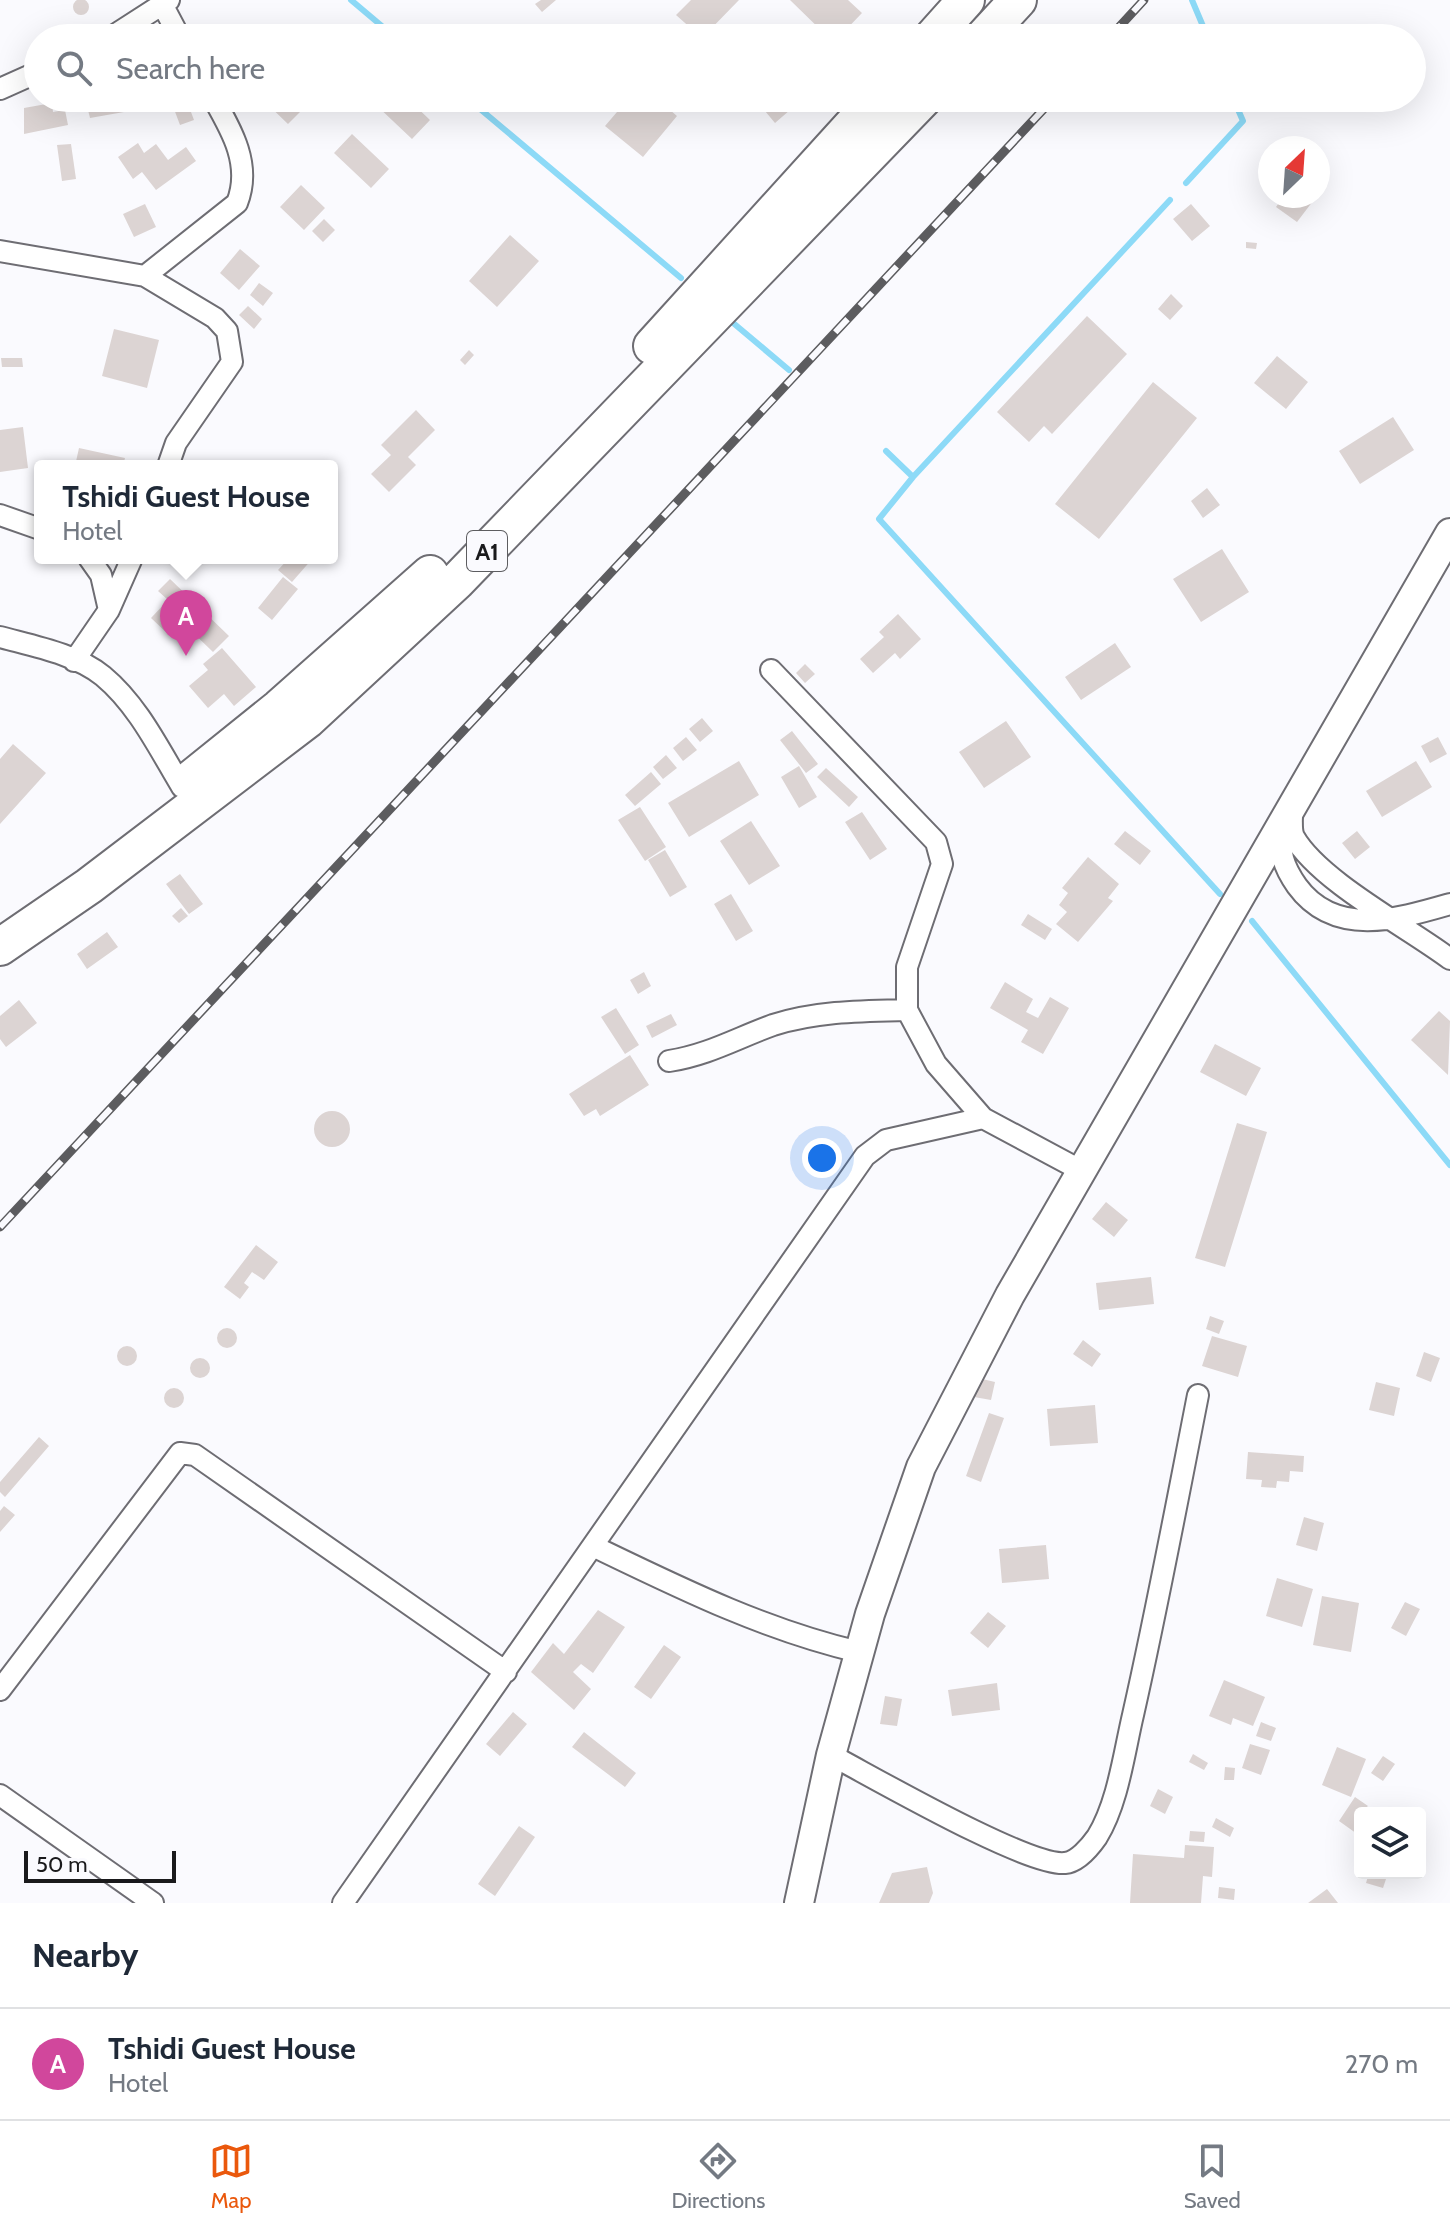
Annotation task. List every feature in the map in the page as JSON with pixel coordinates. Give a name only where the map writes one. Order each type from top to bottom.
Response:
[{"type":"highway","points":[[945,24],[966,0]]},
{"type":"highway","points":[[996,24],[1018,0]]},
{"type":"highway","name":"A1","points":[[0,917],[182,787],[279,708],[445,560],[647,352],[864,112]]},
{"type":"highway","name":"A1","points":[[0,947],[89,886],[307,720],[457,581],[910,112]]},
{"type":"street","points":[[131,24],[165,2],[174,24]]},
{"type":"street","points":[[0,89],[24,78]]},
{"type":"street","points":[[145,276],[237,203],[243,187],[243,169],[234,136],[221,112]]},
{"type":"street","points":[[0,251],[145,276],[215,318],[227,331],[232,362],[176,443],[170,460]]},
{"type":"street","points":[[0,515],[34,527]]},
{"type":"street","points":[[799,1903],[831,1755],[859,1652],[921,1467],[1010,1295],[1450,533]]},
{"type":"street","points":[[93,564],[101,575],[109,610]]},
{"type":"street","points":[[74,661],[109,610],[129,564]]},
{"type":"street","points":[[0,637],[74,661],[102,675],[133,708],[182,787]]},
{"type":"street","points":[[771,670],[936,842],[942,864],[907,967],[907,1010],[936,1064],[983,1118],[1082,1171]]},
{"type":"street","points":[[1287,817],[1293,835],[1308,853],[1389,919],[1450,959]]},
{"type":"street","points":[[1287,817],[1279,852],[1304,895],[1330,915],[1352,920],[1389,919],[1450,904]]},
{"type":"street","points":[[669,1061],[702,1056],[772,1026],[817,1014],[907,1010]]},
{"type":"street","points":[[343,1903],[595,1547],[865,1156],[886,1140],[983,1118]]},
{"type":"street","points":[[831,1755],[1012,1849],[1053,1864],[1070,1863],[1084,1852],[1097,1836],[1106,1815],[1124,1754],[1154,1624],[1198,1395]]},
{"type":"street","points":[[0,1690],[180,1453],[195,1455],[506,1672]]},
{"type":"street","points":[[595,1547],[755,1621],[806,1640],[859,1652]]},
{"type":"street","points":[[0,1795],[153,1903]]},
{"type":"building","points":[[81,-1],[87,1],[87,13],[81,15],[75,13],[73,7],[75,1]]},
{"type":"building","points":[[541,0],[556,0],[542,12],[535,4]]},
{"type":"building","points":[[691,0],[739,0],[716,24],[686,24],[676,15]]},
{"type":"building","points":[[790,0],[848,0],[862,13],[851,24],[815,24]]},
{"type":"building","points":[[24,112],[65,112],[68,125],[24,134]]},
{"type":"building","points":[[88,112],[124,112],[90,118]]},
{"type":"building","points":[[175,112],[191,112],[194,120],[180,125]]},
{"type":"building","points":[[276,112],[300,112],[288,124]]},
{"type":"building","points":[[383,112],[422,112],[430,120],[412,139]]},
{"type":"building","points":[[617,112],[672,112],[677,116],[643,157],[605,126]]},
{"type":"building","points":[[766,112],[788,112],[775,123]]},
{"type":"building","points":[[352,134],[389,169],[371,188],[334,153]]},
{"type":"building","points":[[138,143],[144,153],[156,144],[168,160],[186,147],[196,161],[156,190],[142,172],[133,179],[118,157]]},
{"type":"building","points":[[71,144],[76,179],[62,181],[57,145]]},
{"type":"building","points":[[301,185],[325,208],[304,230],[280,207]]},
{"type":"building","points":[[145,204],[156,227],[134,237],[123,214]]},
{"type":"building","points":[[1191,204],[1210,226],[1192,241],[1173,219]]},
{"type":"building","points":[[1277,208],[1308,208],[1297,222]]},
{"type":"building","points":[[324,219],[335,230],[323,242],[312,231]]},
{"type":"building","points":[[510,235],[539,261],[497,307],[469,281]]},
{"type":"building","points":[[1246,242],[1257,243],[1256,249],[1246,248]]},
{"type":"building","points":[[240,249],[260,266],[239,290],[220,273]]},
{"type":"building","points":[[259,283],[273,293],[263,306],[250,295]]},
{"type":"building","points":[[1171,294],[1183,306],[1170,320],[1158,309]]},
{"type":"building","points":[[248,306],[262,319],[254,329],[239,315]]},
{"type":"building","points":[[1087,316],[1127,354],[1052,434],[1044,426],[1029,442],[997,412]]},
{"type":"building","points":[[114,329],[159,340],[147,388],[102,376]]},
{"type":"building","points":[[469,350],[474,355],[465,365],[460,360]]},
{"type":"building","points":[[1277,356],[1308,382],[1286,409],[1254,383]]},
{"type":"building","points":[[1,358],[22,358],[23,367],[2,367]]},
{"type":"building","points":[[1153,382],[1197,418],[1099,539],[1055,504]]},
{"type":"building","points":[[416,410],[435,430],[408,457],[416,465],[389,492],[371,474],[391,455],[381,445]]},
{"type":"building","points":[[1393,417],[1414,450],[1360,484],[1339,451]]},
{"type":"building","points":[[23,427],[28,468],[0,472],[0,430]]},
{"type":"building","points":[[79,448],[125,458],[124,460],[76,460]]},
{"type":"building","points":[[1207,488],[1220,505],[1203,518],[1191,501]]},
{"type":"building","points":[[1222,549],[1249,592],[1201,622],[1173,579]]},
{"type":"building","points":[[284,564],[308,564],[292,582],[278,570]]},
{"type":"building","points":[[283,577],[298,589],[272,620],[258,608]]},
{"type":"building","points":[[170,579],[229,636],[213,652],[181,621],[169,635],[151,618],[168,600],[158,591]]},
{"type":"building","points":[[898,614],[921,639],[900,659],[895,653],[873,673],[860,659],[884,637],[879,632]]},
{"type":"building","points":[[1115,643],[1131,667],[1081,700],[1065,677]]},
{"type":"building","points":[[222,648],[256,687],[234,706],[224,694],[208,708],[189,686],[208,670],[203,664]]},
{"type":"building","points":[[805,664],[815,674],[805,683],[796,673]]},
{"type":"building","points":[[702,718],[713,731],[700,742],[689,729]]},
{"type":"building","points":[[1006,721],[1031,757],[984,788],[959,752]]},
{"type":"building","points":[[792,731],[818,764],[806,773],[780,740]]},
{"type":"building","points":[[686,737],[697,750],[683,761],[673,748]]},
{"type":"building","points":[[1438,737],[1447,754],[1430,763],[1421,746]]},
{"type":"building","points":[[13,744],[46,773],[0,824],[0,759]]},
{"type":"building","points":[[666,755],[677,768],[663,779],[653,767]]},
{"type":"building","points":[[739,761],[759,795],[689,837],[668,803]]},
{"type":"building","points":[[1416,761],[1432,787],[1382,817],[1366,791]]},
{"type":"building","points":[[799,766],[817,797],[799,808],[781,777]]},
{"type":"building","points":[[826,768],[858,797],[849,807],[817,777]]},
{"type":"building","points":[[651,772],[661,784],[635,806],[625,795]]},
{"type":"building","points":[[640,807],[666,847],[645,861],[618,820]]},
{"type":"building","points":[[862,812],[887,849],[870,860],[845,822]]},
{"type":"building","points":[[751,821],[780,866],[749,885],[720,841]]},
{"type":"building","points":[[1125,831],[1151,851],[1140,865],[1114,844]]},
{"type":"building","points":[[1357,831],[1370,847],[1355,859],[1342,843]]},
{"type":"building","points":[[665,850],[687,887],[670,897],[648,860]]},
{"type":"building","points":[[1088,857],[1119,884],[1108,898],[1113,901],[1078,942],[1056,924],[1067,912],[1059,905],[1068,893],[1062,888]]},
{"type":"building","points":[[180,874],[203,904],[189,914],[166,884]]},
{"type":"building","points":[[731,894],[753,931],[736,941],[714,904]]},
{"type":"building","points":[[181,908],[188,916],[179,923],[172,916]]},
{"type":"building","points":[[1028,914],[1052,929],[1045,940],[1021,925]]},
{"type":"building","points":[[107,932],[118,947],[87,969],[77,954]]},
{"type":"building","points":[[644,972],[651,986],[638,994],[630,980]]},
{"type":"building","points":[[1005,982],[1033,999],[1026,1012],[1038,1018],[1050,997],[1069,1008],[1043,1054],[1021,1042],[1028,1030],[990,1008]]},
{"type":"building","points":[[19,1000],[37,1023],[6,1047],[0,1039],[0,1016]]},
{"type":"building","points":[[616,1008],[639,1045],[625,1054],[601,1017]]},
{"type":"building","points":[[1439,1011],[1450,1021],[1448,1075],[1411,1040]]},
{"type":"building","points":[[671,1014],[677,1025],[652,1038],[646,1026]]},
{"type":"building","points":[[1215,1044],[1261,1068],[1246,1096],[1200,1072]]},
{"type":"building","points":[[630,1055],[649,1085],[600,1116],[596,1109],[584,1116],[569,1094]]},
{"type":"building","points":[[332,1111],[345,1116],[350,1129],[345,1142],[332,1147],[319,1142],[314,1129],[319,1116]]},
{"type":"building","points":[[1237,1123],[1267,1132],[1225,1267],[1195,1258]]},
{"type":"building","points":[[1106,1202],[1128,1220],[1114,1237],[1092,1219]]},
{"type":"building","points":[[256,1245],[278,1262],[264,1280],[252,1272],[244,1283],[249,1287],[240,1299],[224,1287]]},
{"type":"building","points":[[1151,1277],[1154,1304],[1099,1310],[1096,1283]]},
{"type":"building","points":[[1210,1316],[1224,1321],[1219,1334],[1206,1329]]},
{"type":"building","points":[[227,1328],[234,1331],[237,1338],[234,1345],[227,1348],[220,1345],[217,1338],[220,1331]]},
{"type":"building","points":[[1212,1336],[1247,1346],[1238,1377],[1202,1366]]},
{"type":"building","points":[[1083,1340],[1101,1354],[1092,1367],[1073,1354]]},
{"type":"building","points":[[127,1346],[134,1349],[137,1356],[134,1363],[127,1366],[120,1363],[117,1356],[120,1349]]},
{"type":"building","points":[[1424,1352],[1440,1358],[1431,1382],[1416,1376]]},
{"type":"building","points":[[200,1358],[207,1361],[210,1368],[207,1375],[200,1378],[193,1375],[190,1368],[193,1361]]},
{"type":"building","points":[[978,1378],[995,1382],[991,1400],[974,1397]]},
{"type":"building","points":[[1376,1382],[1400,1388],[1394,1416],[1369,1410]]},
{"type":"building","points":[[174,1388],[181,1391],[184,1398],[181,1405],[174,1408],[167,1405],[164,1398],[167,1391]]},
{"type":"building","points":[[1095,1405],[1098,1443],[1050,1446],[1047,1409]]},
{"type":"building","points":[[989,1413],[1004,1418],[981,1482],[966,1476]]},
{"type":"building","points":[[39,1437],[49,1446],[5,1497],[0,1492],[0,1482]]},
{"type":"building","points":[[1248,1452],[1304,1456],[1303,1472],[1290,1471],[1289,1482],[1277,1481],[1276,1488],[1261,1487],[1262,1480],[1246,1479]]},
{"type":"building","points":[[4,1506],[15,1515],[0,1532],[0,1511]]},
{"type":"building","points":[[1304,1517],[1324,1523],[1317,1551],[1296,1545]]},
{"type":"building","points":[[1046,1545],[1049,1579],[1002,1583],[999,1549]]},
{"type":"building","points":[[1277,1578],[1313,1589],[1302,1627],[1266,1616]]},
{"type":"building","points":[[1322,1596],[1359,1603],[1351,1652],[1313,1645]]},
{"type":"building","points":[[1405,1602],[1420,1609],[1406,1636],[1391,1628]]},
{"type":"building","points":[[598,1610],[625,1627],[593,1673],[581,1664],[573,1672],[591,1689],[574,1710],[531,1672],[553,1643],[564,1654]]},
{"type":"building","points":[[988,1612],[1006,1626],[988,1648],[970,1633]]},
{"type":"building","points":[[664,1645],[681,1657],[651,1699],[634,1687]]},
{"type":"building","points":[[1224,1680],[1265,1697],[1253,1726],[1233,1718],[1231,1725],[1209,1716]]},
{"type":"building","points":[[997,1683],[1000,1710],[952,1716],[948,1690]]},
{"type":"building","points":[[885,1696],[902,1699],[897,1726],[880,1724]]},
{"type":"building","points":[[513,1712],[527,1724],[500,1756],[486,1744]]},
{"type":"building","points":[[1261,1722],[1276,1728],[1271,1741],[1256,1736]]},
{"type":"building","points":[[584,1732],[636,1773],[625,1787],[572,1747]]},
{"type":"building","points":[[1250,1744],[1270,1750],[1261,1775],[1242,1768]]},
{"type":"building","points":[[1337,1747],[1366,1759],[1351,1797],[1322,1785]]},
{"type":"building","points":[[1193,1754],[1208,1763],[1204,1770],[1189,1762]]},
{"type":"building","points":[[1383,1756],[1395,1764],[1383,1781],[1371,1773]]},
{"type":"building","points":[[1225,1767],[1235,1768],[1234,1780],[1224,1780]]},
{"type":"building","points":[[1158,1789],[1173,1797],[1165,1814],[1150,1806]]},
{"type":"building","points":[[1355,1797],[1368,1806],[1354,1807],[1354,1832],[1339,1821]]},
{"type":"building","points":[[1216,1818],[1234,1828],[1230,1837],[1212,1827]]},
{"type":"building","points":[[519,1826],[535,1837],[495,1896],[478,1884]]},
{"type":"building","points":[[1190,1831],[1205,1832],[1204,1842],[1189,1841]]},
{"type":"building","points":[[1185,1845],[1214,1847],[1212,1877],[1203,1876],[1201,1903],[1130,1903],[1133,1854],[1184,1858]]},
{"type":"building","points":[[927,1867],[933,1893],[929,1903],[879,1903],[892,1873]]},
{"type":"building","points":[[1367,1879],[1386,1879],[1383,1888],[1366,1883]]},
{"type":"building","points":[[1219,1887],[1235,1889],[1234,1900],[1218,1898]]},
{"type":"building","points":[[1327,1889],[1338,1903],[1308,1903]]},
{"type":"waterway","points":[[351,0],[379,24]]},
{"type":"waterway","points":[[1192,0],[1202,24]]},
{"type":"waterway","points":[[484,112],[681,278]]},
{"type":"waterway","points":[[1186,183],[1243,121],[1239,112]]},
{"type":"waterway","points":[[1170,200],[913,477],[879,519],[1220,894]]},
{"type":"waterway","points":[[732,322],[789,370]]},
{"type":"waterway","points":[[886,451],[913,477]]},
{"type":"waterway","points":[[1252,921],[1450,1165]]},
{"type":"railway","points":[[1122,24],[1144,0]]},
{"type":"railway","points":[[0,1227],[1041,112]]},
{"type":"place","name":"Tshidi Guest House","points":[[186,656]]}]
